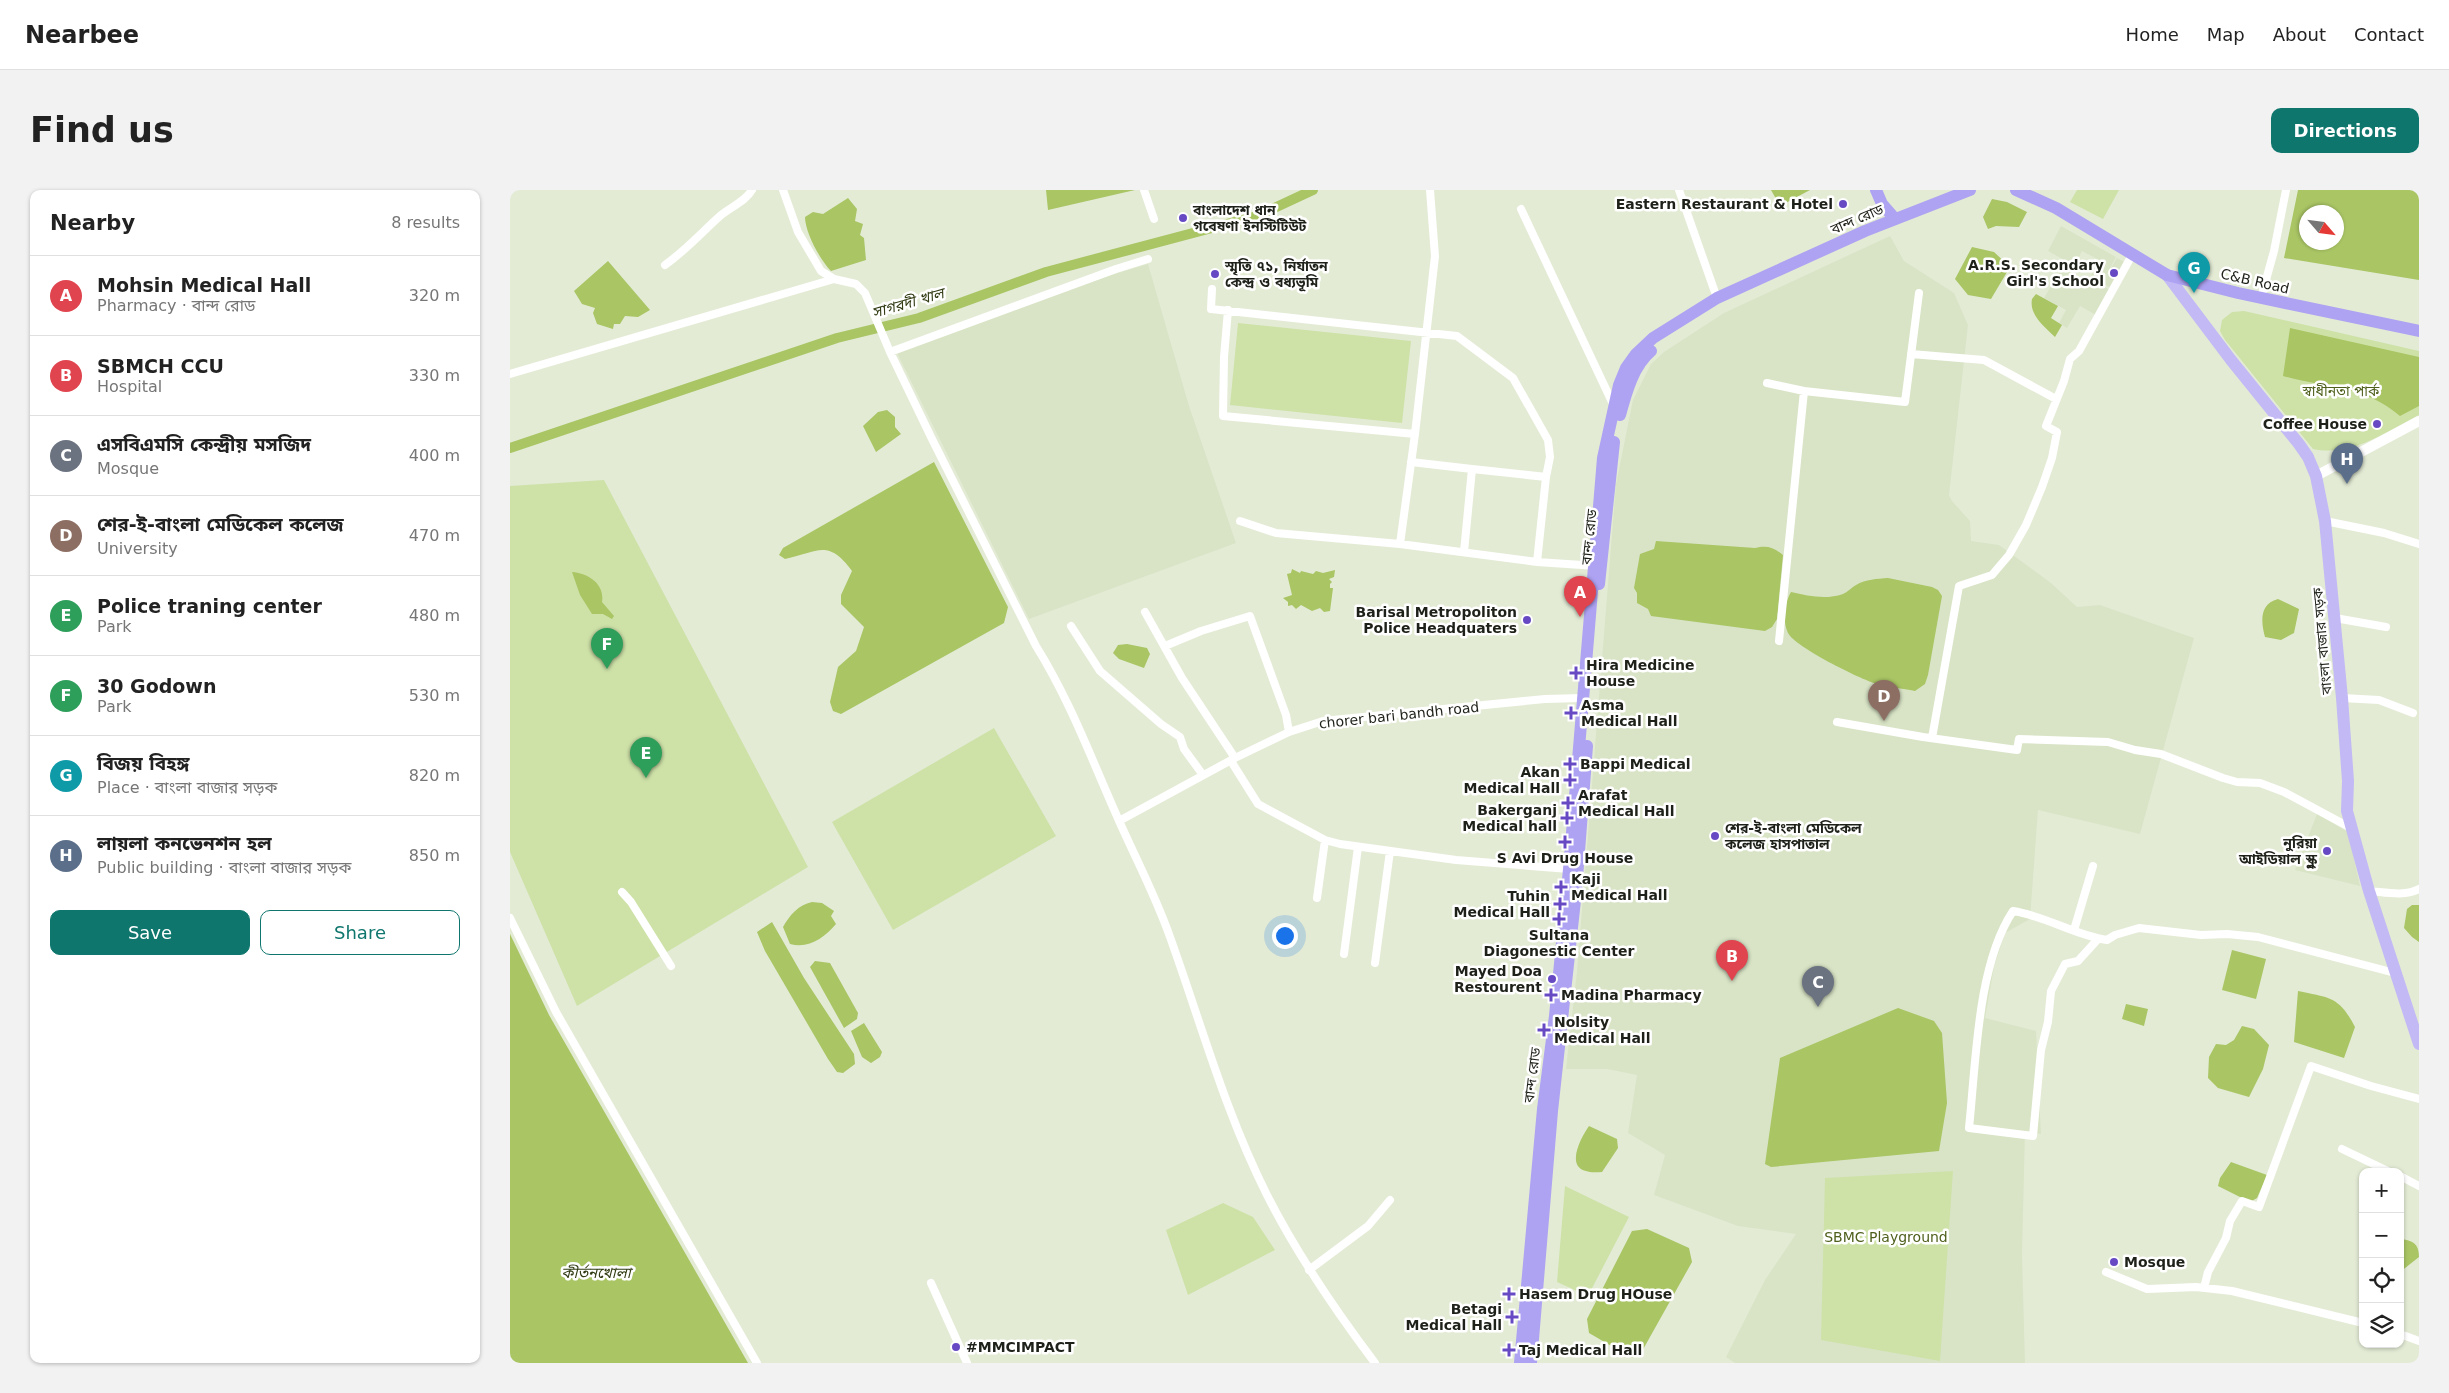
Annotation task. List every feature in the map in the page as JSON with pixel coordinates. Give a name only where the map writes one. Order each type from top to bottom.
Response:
[{"type":"highway","points":[[1876,190],[1882,204],[1895,219]]},
{"type":"highway","points":[[1883,190],[1895,219]]},
{"type":"highway","points":[[1895,219],[1970,190]]},
{"type":"highway","name":"C&B Road","points":[[2016,190],[2056,208],[2167,275],[2261,298],[2419,331]]},
{"type":"highway","name":"বান্দ রোড","points":[[1520,1363],[1543,1109],[1559,1016],[1582,810],[1603,458],[1614,406],[1626,368],[1636,354],[1653,338],[1717,298],[1895,219]]},
{"type":"highway","name":"বান্দ রোড","points":[[1531,1363],[1552,1111],[1568,869],[1582,698],[1596,566],[1612,458],[1617,426],[1631,382],[1644,357],[1656,346],[1720,306],[1814,262],[1895,219]]},
{"type":"main road","name":"বাংলা বাজার সড়ক","points":[[2167,275],[2231,360],[2299,444],[2308,457],[2316,476],[2325,521],[2335,618],[2348,782],[2347,811],[2369,891],[2419,1044]]},
{"type":"street","points":[[665,265],[687,249],[720,215],[748,197],[752,190]]},
{"type":"street","points":[[783,190],[798,232],[821,270],[834,278],[856,284],[865,293],[889,349],[1031,638],[1056,678],[1095,762],[1119,821],[1146,876],[1169,934],[1203,1039],[1236,1126],[1267,1195],[1309,1270],[1375,1363]]},
{"type":"street","points":[[1144,190],[1154,219]]},
{"type":"street","points":[[1400,544],[1427,333],[1434,256],[1430,190]]},
{"type":"street","points":[[1679,190],[1717,298]]},
{"type":"street","points":[[2261,298],[2274,251],[2286,190]]},
{"type":"street","points":[[1521,208],[1614,406]]},
{"type":"street","points":[[1932,738],[1960,586],[1992,575],[2009,555],[2026,525],[2052,458],[2057,432],[2046,426],[2070,359],[2079,351],[2132,255]]},
{"type":"street","points":[[889,349],[1148,259]]},
{"type":"street","points":[[510,374],[834,278]]},
{"type":"street","points":[[1212,289],[1211,309],[1457,336],[1513,378],[1548,440],[1550,457],[1546,477],[1537,562]]},
{"type":"street","points":[[1767,383],[1804,391],[1905,402],[1920,293]]},
{"type":"street","points":[[1228,310],[1224,357],[1223,416],[1415,434]]},
{"type":"street","points":[[1911,354],[1984,360],[2056,398]]},
{"type":"street","points":[[1779,641],[1804,391]]},
{"type":"street","points":[[2316,476],[2419,421]]},
{"type":"street","points":[[1411,462],[1546,477]]},
{"type":"street","points":[[1464,552],[1472,469]]},
{"type":"street","points":[[2325,521],[2384,533],[2419,544]]},
{"type":"street","points":[[1240,522],[1276,533],[1400,544],[1537,562],[1596,566]]},
{"type":"street","points":[[1145,612],[1184,682],[1233,759],[1258,804],[1325,840],[1358,847],[1456,860],[1568,869]]},
{"type":"street","points":[[1165,646],[1201,631],[1250,616],[1286,715],[1289,732]]},
{"type":"street","points":[[2335,618],[2386,627]]},
{"type":"street","points":[[1071,626],[1100,671],[1161,724],[1180,737],[1184,749],[1203,776]]},
{"type":"street","name":"chorer bari bandh road","points":[[1119,821],[1233,759],[1289,732],[1323,721],[1545,699],[1582,698]]},
{"type":"street","points":[[2342,698],[2379,700],[2413,713]]},
{"type":"street","points":[[1837,722],[2018,750],[2019,739],[2108,742],[2135,750],[2161,754],[2223,778],[2268,786],[2351,828]]},
{"type":"street","points":[[1317,898],[1325,840]]},
{"type":"street","points":[[1344,954],[1358,847]]},
{"type":"street","points":[[1375,963],[1390,851]]},
{"type":"street","points":[[2074,930],[2093,866]]},
{"type":"street","points":[[2369,891],[2403,893],[2419,889]]},
{"type":"street","points":[[622,892],[631,902],[671,966]]},
{"type":"street","points":[[2098,939],[2078,962],[2065,964],[2052,991],[2048,1022],[2041,1050],[2033,1136],[1969,1128],[1982,996],[2002,927],[2013,910],[2033,914],[2098,939],[2107,940],[2115,935],[2139,928],[2201,935],[2227,934],[2258,937],[2395,973]]},
{"type":"street","points":[[510,918],[556,1012],[683,1230],[757,1363]]},
{"type":"street","points":[[2204,1288],[2208,1272],[2226,1238],[2230,1221],[2242,1201],[2259,1207],[2311,1066],[2371,1086],[2419,1099]]},
{"type":"street","points":[[2342,1150],[2381,1168]]},
{"type":"street","points":[[2404,1178],[2419,1186]]},
{"type":"street","points":[[1309,1270],[1368,1226],[1390,1200]]},
{"type":"street","points":[[2106,1272],[2147,1289],[2204,1288],[2232,1291],[2359,1322]]},
{"type":"street","points":[[931,1284],[967,1363]]},
{"type":"street","points":[[2404,1335],[2419,1341]]},
{"type":"shaded area","points":[[2061,226],[2116,257],[2103,281],[2117,258],[2126,263],[2111,288],[2101,283],[2101,285],[2110,290],[2096,315],[2080,306],[2067,328],[2059,323],[2066,310],[2044,298],[2066,261],[2048,251]],"holes":[[[2082,251],[2099,260],[2087,284],[2070,275]]]},
{"type":"shaded area","points":[[1890,236],[1904,261],[1954,293],[1968,325],[1949,495],[1970,521],[1971,541],[1999,545],[2051,583],[2077,607],[2100,605],[2194,638],[2140,834],[2038,810],[2030,919],[2005,933],[1994,967],[1985,1018],[2036,1031],[2041,1134],[2025,1131],[2022,1255],[2025,1363],[1735,1363],[1726,1357],[1765,1280],[1796,1234],[1738,1226],[1654,1195],[1665,1155],[1628,1133],[1637,1075],[1607,1069],[1566,1069],[1577,972],[1616,484],[1633,400],[1651,364],[1664,352],[1724,313]]},
{"type":"shaded area","points":[[1148,264],[1189,406],[1236,543],[1029,619],[896,351],[1088,282]]},
{"type":"shaded area","name":"নুরিয়া আইডিয়াল স্কুল","points":[[2317,814],[2348,832],[2360,886],[2295,870]]},
{"type":"green space","points":[[2077,190],[2119,190],[2103,219],[2070,202]]},
{"type":"green space","name":"স্বাধীনতা পার্ক","points":[[2244,311],[2419,351],[2419,415],[2355,446],[2327,451],[2313,449],[2225,340],[2220,331],[2222,320],[2232,312]]},
{"type":"green space","points":[[1238,323],[1411,341],[1402,423],[1230,405]]},
{"type":"green space","points":[[604,480],[808,867],[577,1006],[510,852],[510,486]]},
{"type":"green space","points":[[994,728],[1056,836],[893,930],[832,822]]},
{"type":"green space","name":"SBMC Playground","points":[[1953,1171],[1940,1361],[1821,1340],[1825,1178]]},
{"type":"green space","points":[[1565,1186],[1629,1217],[1588,1296],[1557,1282]]},
{"type":"green space","points":[[1223,1203],[1253,1217],[1275,1250],[1188,1295],[1166,1230]]},
{"type":"water","points":[[1046,190],[1135,190],[1048,210]]},
{"type":"water","points":[[1771,190],[1810,190],[1780,206]]},
{"type":"water","points":[[2298,190],[2419,190],[2419,280],[2284,258]]},
{"type":"water","points":[[848,198],[857,209],[855,221],[863,224],[860,235],[864,238],[866,260],[831,271],[814,246],[805,217],[813,212],[823,214]]},
{"type":"water","points":[[1992,199],[2007,202],[2027,212],[2019,227],[1996,226],[1988,229],[1983,217]]},
{"type":"water","points":[[1972,247],[1994,252],[2010,267],[1991,299],[1968,295],[1955,279]]},
{"type":"water","points":[[608,261],[650,310],[638,317],[625,316],[620,324],[614,324],[613,329],[597,324],[593,313],[595,308],[582,304],[574,291]]},
{"type":"water","points":[[2036,294],[2058,306],[2051,318],[2062,325],[2055,337],[2035,315],[2032,299]]},
{"type":"water","points":[[2290,328],[2419,357],[2419,406],[2400,416],[2372,398],[2358,393],[2283,376]]},
{"type":"water","points":[[887,410],[895,417],[895,427],[901,434],[876,452],[863,426],[878,412]]},
{"type":"water","points":[[934,462],[1008,607],[1004,623],[841,714],[833,711],[830,702],[838,667],[856,651],[864,627],[841,604],[841,595],[852,571],[836,554],[829,551],[814,551],[785,559],[779,555],[783,548]]},
{"type":"water","points":[[1656,541],[1755,548],[1766,547],[1773,548],[1779,552],[1783,555],[1777,619],[1772,627],[1765,631],[1651,616],[1648,609],[1637,603],[1637,593],[1634,588],[1640,554],[1654,549]]},
{"type":"water","points":[[1292,569],[1300,573],[1301,571],[1313,574],[1316,571],[1323,573],[1335,570],[1334,577],[1329,579],[1332,582],[1330,588],[1333,588],[1330,611],[1324,612],[1320,608],[1312,611],[1301,605],[1296,609],[1292,605],[1288,606],[1288,602],[1283,598],[1292,595],[1287,574],[1291,573]]},
{"type":"water","points":[[572,572],[589,577],[598,585],[601,590],[602,602],[614,616],[612,619],[603,614],[592,614],[580,595]]},
{"type":"water","points":[[1888,578],[1932,587],[1938,590],[1942,596],[1928,675],[1925,684],[1915,691],[1877,684],[1857,676],[1802,646],[1793,639],[1786,628],[1785,612],[1791,592],[1810,596],[1837,596],[1864,582]]},
{"type":"water","points":[[2278,599],[2299,609],[2294,633],[2281,640],[2265,637],[2262,620],[2264,609],[2267,605]]},
{"type":"water","points":[[1127,644],[1147,648],[1150,654],[1144,668],[1119,659],[1113,653],[1118,645]]},
{"type":"water","points":[[812,902],[822,903],[834,911],[831,916],[836,924],[821,938],[810,944],[790,944],[783,927],[795,911],[803,905]]},
{"type":"water","points":[[2412,905],[2419,905],[2419,942],[2404,928],[2407,909]]},
{"type":"water","points":[[772,922],[804,978],[854,1054],[855,1064],[843,1073],[837,1072],[828,1059],[765,951],[757,932]]},
{"type":"water","name":"কীর্তনখোলা","points":[[510,934],[549,1015],[748,1363],[510,1363]]},
{"type":"water","points":[[2232,950],[2266,959],[2256,999],[2222,990]]},
{"type":"water","points":[[815,961],[830,963],[858,1013],[857,1019],[844,1028],[810,967]]},
{"type":"water","points":[[2298,991],[2326,997],[2344,1009],[2355,1027],[2344,1058],[2294,1042]]},
{"type":"water","points":[[2126,1004],[2148,1009],[2144,1026],[2122,1019]]},
{"type":"water","points":[[1898,1008],[1934,1021],[1942,1033],[1947,1103],[1939,1151],[1771,1167],[1765,1164],[1780,1058]]},
{"type":"water","points":[[864,1023],[882,1052],[880,1057],[871,1063],[862,1057],[851,1031]]},
{"type":"water","points":[[2242,1026],[2254,1029],[2269,1045],[2263,1069],[2249,1097],[2218,1088],[2208,1078],[2209,1057],[2216,1044],[2226,1045],[2234,1040]]},
{"type":"water","points":[[1589,1126],[1617,1139],[1618,1148],[1602,1172],[1586,1171],[1580,1168],[1577,1163],[1576,1157],[1579,1143]]},
{"type":"water","points":[[2231,1162],[2267,1175],[2257,1198],[2250,1202],[2218,1186],[2220,1178]]},
{"type":"water","points":[[1647,1229],[1689,1248],[1692,1262],[1641,1353],[1632,1358],[1589,1333],[1587,1319],[1632,1231]]},
{"type":"water","points":[[2404,1240],[2416,1246],[2419,1257],[2404,1269]]},
{"type":"waterway","name":"সাগরদী খাল","points":[[510,448],[837,338],[919,318],[1046,272],[1257,216],[1313,190]]},
{"type":"place","name":"Eastern Restaurant & Hotel","points":[[1843,204]]},
{"type":"place","name":"বাংলাদেশ ধান গবেষণা ইনস্টিটিউট","points":[[1183,218]]},
{"type":"place","name":"A.R.S. Secondary Girl's School","points":[[2114,273]]},
{"type":"place","name":"স্মৃতি ৭১, নির্যাতন কেন্দ্র ও বধ্যভূমি","points":[[1215,274]]},
{"type":"place","name":"বিজয় বিহঙ্গ","points":[[2194,293]]},
{"type":"place","name":"Coffee House","points":[[2377,424]]},
{"type":"place","name":"লায়লা কনভেনশন হল","points":[[2347,484]]},
{"type":"place","name":"Mohsin Medical Hall","points":[[1580,617]]},
{"type":"place","name":"Barisal Metropoliton Police Headquaters","points":[[1527,620]]},
{"type":"place","name":"30 Godown","points":[[607,669]]},
{"type":"place","name":"Hira Medicine House","points":[[1576,673]]},
{"type":"place","name":"Asma Medical Hall","points":[[1571,713]]},
{"type":"place","name":"শের-ই-বাংলা মেডিকেল কলেজ","points":[[1884,721]]},
{"type":"place","name":"Bappi Medical","points":[[1570,764]]},
{"type":"place","name":"Police traning center","points":[[646,778]]},
{"type":"place","name":"Akan Medical Hall","points":[[1570,780]]},
{"type":"place","name":"Arafat Medical Hall","points":[[1568,803]]},
{"type":"place","name":"Bakerganj Medical hall","points":[[1567,818]]},
{"type":"place","name":"শের-ই-বাংলা মেডিকেল কলেজ হাসপাতাল","points":[[1715,836]]},
{"type":"place","name":"S Avi Drug House","points":[[1565,842]]},
{"type":"place","name":"নুরিয়া আইডিয়াল স্কুল","points":[[2327,851]]},
{"type":"place","name":"Kaji Medical Hall","points":[[1561,887]]},
{"type":"place","name":"Tuhin Medical Hall","points":[[1560,904]]},
{"type":"place","name":"Sultana Diagonestic Center","points":[[1559,919]]},
{"type":"place","name":"Mayed Doa Restourent","points":[[1552,979]]},
{"type":"place","name":"SBMCH CCU","points":[[1732,981]]},
{"type":"place","name":"Madina Pharmacy","points":[[1551,995]]},
{"type":"place","name":"এসবিএমসি কেন্দ্রীয় মসজিদ","points":[[1818,1007]]},
{"type":"place","name":"Nolsity Medical Hall","points":[[1544,1030]]},
{"type":"place","name":"Mosque","points":[[2114,1262]]},
{"type":"place","name":"Hasem Drug HOuse","points":[[1509,1294]]},
{"type":"place","name":"Betagi Medical Hall","points":[[1512,1317]]},
{"type":"place","name":"#MMCIMPACT","points":[[956,1347]]},
{"type":"place","name":"Taj Medical Hall","points":[[1509,1350]]}]
